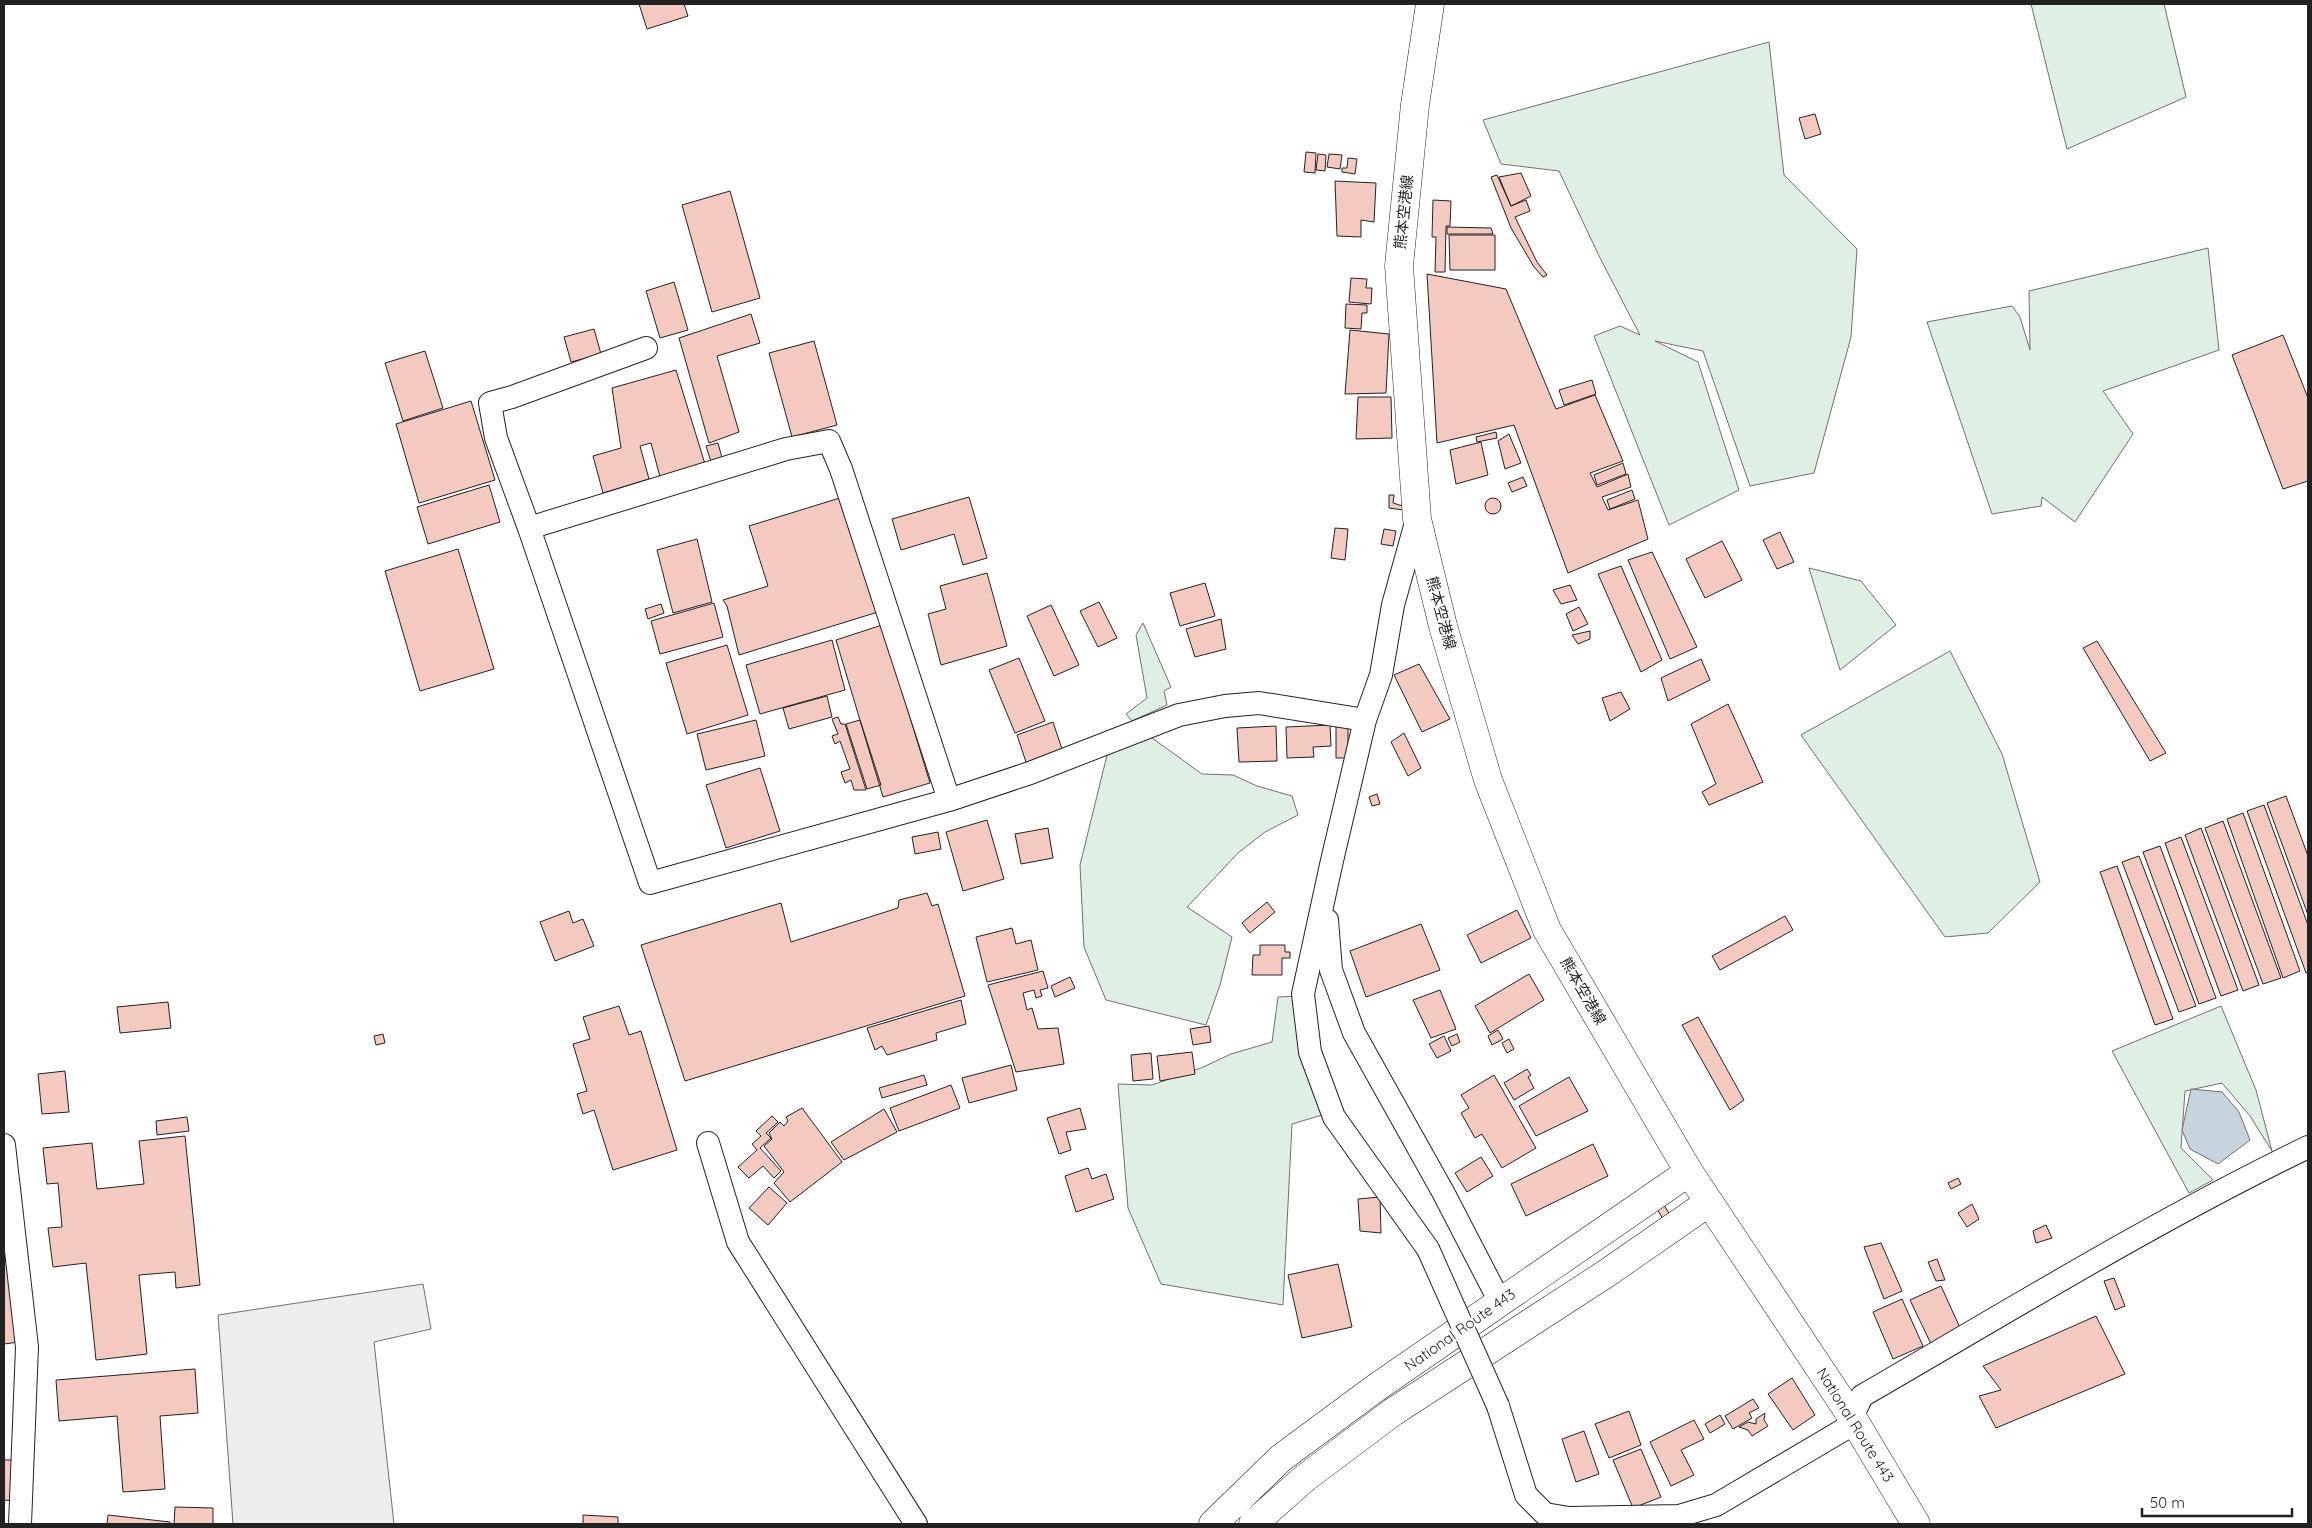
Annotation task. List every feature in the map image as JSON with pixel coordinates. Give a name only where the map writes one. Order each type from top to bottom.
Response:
[{"type":"main road","name":"熊本空港線","points":[[1430,4],[1415,105],[1399,266],[1417,519],[1443,626],[1488,780],[1547,930],[1689,1172]]},
{"type":"main road","name":"National Route 443","points":[[1213,1524],[1281,1458],[1377,1387],[1689,1172],[1853,1420],[1916,1524]]},
{"type":"main road","name":"National Route 443","points":[[1253,1524],[1305,1478],[1393,1412],[1607,1273],[1708,1203]]},
{"type":"street","points":[[646,348],[512,397],[490,403],[496,438],[529,528],[650,883],[949,800],[1030,772],[1179,715],[1225,706],[1260,703],[1365,720]]},
{"type":"street","points":[[529,528],[786,449],[829,441],[841,469],[949,800]]},
{"type":"street","points":[[1417,519],[1393,605],[1381,676],[1365,720],[1303,994],[1310,1052],[1334,1118],[1428,1249],[1498,1406],[1526,1495],[1545,1514],[1569,1521],[1679,1516],[1716,1506],[1853,1420],[1862,1396],[2087,1266],[2253,1174],[2308,1147]]},
{"type":"street","points":[[1325,894],[1331,970],[1354,1033],[1443,1192],[1500,1302]]},
{"type":"street","points":[[708,1143],[738,1242],[916,1524]]},
{"type":"street","points":[[4,1144],[27,1347],[20,1524]]},
{"type":"green space","points":[[2031,4],[2164,4],[2186,97],[2067,149]]},
{"type":"green space","points":[[1769,42],[1784,175],[1857,249],[1851,337],[1814,473],[1750,486],[1703,351],[1655,341],[1698,362],[1739,490],[1669,525],[1594,336],[1620,326],[1640,335],[1599,256],[1559,171],[1501,164],[1483,120]]},
{"type":"green space","points":[[2208,248],[2219,350],[2103,391],[2133,434],[2075,522],[2042,497],[2041,506],[1992,514],[1927,322],[2012,306],[2020,317],[2030,350],[2029,291]]},
{"type":"green space","points":[[1809,568],[1861,581],[1896,625],[1840,670]]},
{"type":"green space","points":[[1143,623],[1171,687],[1164,691],[1167,705],[1132,721],[1126,714],[1147,698],[1136,635]]},
{"type":"green space","points":[[1950,651],[2002,754],[2040,882],[1988,933],[1945,937],[1801,735]]},
{"type":"green space","points":[[1141,730],[1202,774],[1233,775],[1257,786],[1292,796],[1298,815],[1265,832],[1238,853],[1187,907],[1232,937],[1220,985],[1206,1025],[1106,1000],[1084,947],[1080,865],[1109,747]]},
{"type":"green space","points":[[1297,996],[1332,1112],[1292,1124],[1283,1305],[1161,1284],[1128,1208],[1118,1084],[1152,1085],[1201,1068],[1231,1054],[1272,1042],[1278,997]]},
{"type":"green space","points":[[2221,1006],[2256,1090],[2272,1151],[2250,1116],[2222,1083],[2185,1091],[2181,1148],[2213,1180],[2189,1193],[2112,1051]]},
{"type":"shaded area","points":[[2191,1089],[2222,1092],[2239,1112],[2250,1140],[2218,1164],[2190,1149],[2182,1130]]},
{"type":"shaded area","points":[[423,1284],[431,1329],[374,1342],[394,1524],[233,1524],[218,1315]]},
{"type":"building","points":[[639,4],[684,4],[688,16],[647,29]]},
{"type":"building","points":[[1815,114],[1821,134],[1805,139],[1799,118]]},
{"type":"building","points":[[1306,152],[1316,153],[1315,173],[1304,172]]},
{"type":"building","points":[[1318,154],[1326,155],[1325,171],[1316,170]]},
{"type":"building","points":[[1329,154],[1342,155],[1340,169],[1327,167]]},
{"type":"building","points":[[1348,158],[1357,159],[1355,174],[1342,172],[1342,168],[1347,168]]},
{"type":"building","points":[[1521,173],[1531,196],[1511,206],[1499,177]]},
{"type":"building","points":[[1497,175],[1511,206],[1526,200],[1530,211],[1515,217],[1537,262],[1547,275],[1543,277],[1534,267],[1511,228],[1491,177]]},
{"type":"building","points":[[1335,181],[1376,183],[1374,222],[1361,220],[1361,237],[1337,236]]},
{"type":"building","points":[[730,191],[760,298],[712,312],[682,205]]},
{"type":"building","points":[[1433,200],[1451,201],[1450,226],[1446,226],[1445,272],[1435,272],[1436,237],[1432,237]]},
{"type":"building","points":[[1447,227],[1491,228],[1493,234],[1447,234]]},
{"type":"building","points":[[1449,235],[1495,235],[1495,270],[1450,270]]},
{"type":"building","points":[[1427,274],[1506,289],[1556,409],[1595,395],[1623,461],[1590,473],[1597,487],[1628,474],[1631,487],[1602,497],[1608,510],[1638,500],[1648,539],[1568,573],[1514,425],[1437,443]]},
{"type":"building","points":[[1351,278],[1367,279],[1366,288],[1372,288],[1371,304],[1349,302]]},
{"type":"building","points":[[674,282],[688,330],[660,338],[646,291]]},
{"type":"building","points":[[1346,304],[1367,305],[1367,313],[1362,313],[1361,329],[1345,328]]},
{"type":"building","points":[[751,314],[760,343],[717,356],[739,432],[709,443],[679,338]]},
{"type":"building","points":[[594,329],[601,354],[571,362],[564,337]]},
{"type":"building","points":[[1350,330],[1389,334],[1386,393],[1345,394]]},
{"type":"building","points":[[2283,335],[2308,398],[2308,481],[2283,489],[2232,355]]},
{"type":"building","points":[[814,341],[837,425],[792,437],[769,353]]},
{"type":"building","points":[[425,351],[443,408],[403,421],[385,363]]},
{"type":"building","points":[[676,370],[705,464],[660,477],[651,443],[640,446],[649,479],[603,493],[593,456],[621,448],[612,388]]},
{"type":"building","points":[[1592,380],[1596,394],[1564,405],[1559,390]]},
{"type":"building","points":[[1358,397],[1391,397],[1392,438],[1356,439]]},
{"type":"building","points":[[471,401],[495,480],[419,503],[396,424]]},
{"type":"building","points":[[1496,432],[1497,438],[1477,442],[1476,437]]},
{"type":"building","points":[[1509,434],[1521,463],[1505,469],[1498,441]]},
{"type":"building","points":[[1481,442],[1488,475],[1456,484],[1450,450]]},
{"type":"building","points":[[718,443],[724,465],[713,468],[706,446]]},
{"type":"building","points":[[1623,463],[1626,474],[1597,485],[1594,475]]},
{"type":"building","points":[[1523,477],[1527,486],[1512,492],[1508,483]]},
{"type":"building","points":[[489,485],[500,522],[428,544],[417,507]]},
{"type":"building","points":[[1632,490],[1635,499],[1610,509],[1607,500]]},
{"type":"building","points":[[1389,495],[1394,495],[1393,503],[1403,506],[1403,510],[1389,508]]},
{"type":"building","points":[[843,497],[878,612],[739,655],[727,606],[723,600],[768,586],[749,526]]},
{"type":"building","points":[[969,497],[987,558],[963,565],[954,534],[901,550],[892,519]]},
{"type":"building","points":[[1490,498],[1496,498],[1501,503],[1499,512],[1490,514],[1485,509],[1485,503]]},
{"type":"building","points":[[1335,528],[1348,529],[1345,560],[1331,558]]},
{"type":"building","points":[[1384,529],[1396,531],[1393,546],[1381,544]]},
{"type":"building","points":[[1780,532],[1794,562],[1777,569],[1763,540]]},
{"type":"building","points":[[697,539],[712,602],[673,613],[657,550]]},
{"type":"building","points":[[1722,541],[1742,580],[1705,598],[1686,559]]},
{"type":"building","points":[[458,549],[494,669],[420,691],[385,571]]},
{"type":"building","points":[[1652,552],[1697,647],[1670,659],[1628,560]]},
{"type":"building","points":[[1621,566],[1662,660],[1641,672],[1598,574]]},
{"type":"building","points":[[987,573],[1007,646],[941,665],[928,614],[946,609],[940,586]]},
{"type":"building","points":[[1205,583],[1215,616],[1180,626],[1170,593]]},
{"type":"building","points":[[1570,585],[1577,600],[1561,604],[1553,590]]},
{"type":"building","points":[[1099,602],[1117,638],[1098,647],[1080,611]]},
{"type":"building","points":[[714,603],[723,637],[660,654],[651,621]]},
{"type":"building","points":[[661,604],[664,613],[648,619],[645,609]]},
{"type":"building","points":[[1051,605],[1079,665],[1054,676],[1027,616]]},
{"type":"building","points":[[1579,607],[1588,624],[1573,631],[1566,614]]},
{"type":"building","points":[[1221,619],[1226,649],[1195,657],[1186,629]]},
{"type":"building","points":[[882,625],[930,783],[883,797],[836,640]]},
{"type":"building","points":[[1590,631],[1590,639],[1578,644],[1572,635]]},
{"type":"building","points":[[832,640],[845,690],[760,714],[746,665]]},
{"type":"building","points":[[2097,641],[2166,753],[2150,761],[2083,648]]},
{"type":"building","points":[[727,645],[748,715],[687,734],[666,663]]},
{"type":"building","points":[[1019,658],[1045,721],[1015,733],[989,670]]},
{"type":"building","points":[[1701,659],[1710,680],[1668,701],[1661,678]]},
{"type":"building","points":[[1419,664],[1450,719],[1422,732],[1394,675]]},
{"type":"building","points":[[1621,692],[1630,709],[1610,721],[1602,698]]},
{"type":"building","points":[[827,696],[832,717],[789,729],[783,708]]},
{"type":"building","points":[[1728,704],[1763,782],[1709,805],[1702,792],[1716,784],[1691,724]]},
{"type":"building","points":[[838,717],[841,724],[845,724],[866,790],[854,790],[851,780],[845,783],[841,772],[850,769],[840,741],[835,744],[832,736],[838,734],[832,719]]},
{"type":"building","points":[[756,720],[765,756],[706,770],[697,734]]},
{"type":"building","points":[[860,720],[881,785],[867,789],[846,724]]},
{"type":"building","points":[[1053,722],[1063,752],[1027,765],[1017,735]]},
{"type":"building","points":[[1336,723],[1348,723],[1348,758],[1336,758]]},
{"type":"building","points":[[1330,725],[1331,746],[1313,747],[1314,757],[1287,758],[1286,727]]},
{"type":"building","points":[[1276,726],[1277,761],[1239,762],[1237,728]]},
{"type":"building","points":[[1404,733],[1421,768],[1408,776],[1391,742]]},
{"type":"building","points":[[760,768],[780,831],[726,848],[706,785]]},
{"type":"building","points":[[1377,794],[1380,804],[1372,806],[1369,797]]},
{"type":"building","points":[[2286,796],[2308,856],[2308,915],[2267,803]]},
{"type":"building","points":[[2264,805],[2308,925],[2308,972],[2306,973],[2247,811]]},
{"type":"building","points":[[2243,813],[2300,971],[2283,978],[2227,819]]},
{"type":"building","points":[[987,820],[1004,879],[963,891],[946,832]]},
{"type":"building","points":[[2223,821],[2281,978],[2263,984],[2205,828]]},
{"type":"building","points":[[1048,828],[1053,858],[1021,864],[1015,834]]},
{"type":"building","points":[[2201,828],[2259,985],[2243,991],[2185,835]]},
{"type":"building","points":[[938,832],[941,849],[915,854],[912,837]]},
{"type":"building","points":[[2181,837],[2238,990],[2221,996],[2165,843]]},
{"type":"building","points":[[2160,846],[2216,998],[2199,1004],[2143,852]]},
{"type":"building","points":[[2139,856],[2196,1006],[2179,1012],[2122,862]]},
{"type":"building","points":[[2117,866],[2173,1019],[2155,1025],[2100,872]]},
{"type":"building","points":[[927,893],[932,906],[938,904],[965,996],[685,1081],[641,945],[781,903],[791,942],[898,908],[899,900]]},
{"type":"building","points":[[1267,902],[1275,912],[1250,933],[1242,923]]},
{"type":"building","points":[[1517,910],[1531,938],[1481,963],[1467,935]]},
{"type":"building","points":[[569,911],[573,923],[583,919],[594,946],[555,961],[540,922]]},
{"type":"building","points":[[1785,916],[1793,930],[1720,970],[1712,956]]},
{"type":"building","points":[[1421,924],[1440,970],[1366,997],[1350,951]]},
{"type":"building","points":[[1012,928],[1016,944],[1031,940],[1038,970],[987,982],[976,937]]},
{"type":"building","points":[[1260,945],[1285,945],[1285,952],[1290,952],[1290,958],[1282,958],[1282,975],[1252,975],[1253,955],[1260,955]]},
{"type":"building","points":[[1043,971],[1048,988],[1040,990],[1042,996],[1036,998],[1034,990],[1023,993],[1027,1010],[1032,1008],[1038,1029],[1058,1028],[1064,1064],[1016,1072],[988,985]]},
{"type":"building","points":[[1529,974],[1544,1000],[1490,1033],[1475,1006]]},
{"type":"building","points":[[1070,977],[1075,988],[1055,997],[1051,986]]},
{"type":"building","points":[[1440,990],[1456,1029],[1431,1038],[1413,1000]]},
{"type":"building","points":[[961,1000],[966,1024],[936,1033],[937,1040],[887,1055],[882,1046],[875,1050],[867,1028]]},
{"type":"building","points":[[168,1002],[171,1028],[120,1033],[117,1007]]},
{"type":"building","points":[[619,1006],[629,1035],[641,1031],[677,1150],[613,1170],[594,1110],[583,1114],[577,1094],[587,1091],[573,1044],[590,1039],[583,1017]]},
{"type":"building","points":[[1698,1017],[1744,1100],[1730,1110],[1682,1025]]},
{"type":"building","points":[[1209,1026],[1211,1042],[1193,1045],[1190,1029]]},
{"type":"building","points":[[1498,1030],[1503,1039],[1492,1045],[1488,1036]]},
{"type":"building","points":[[383,1034],[385,1043],[376,1045],[374,1036]]},
{"type":"building","points":[[1457,1034],[1460,1042],[1452,1046],[1448,1038]]},
{"type":"building","points":[[1444,1036],[1451,1051],[1437,1058],[1429,1044]]},
{"type":"building","points":[[1509,1039],[1514,1049],[1507,1053],[1502,1043]]},
{"type":"building","points":[[1192,1052],[1195,1074],[1160,1081],[1157,1056]]},
{"type":"building","points":[[1151,1053],[1153,1079],[1133,1081],[1131,1055]]},
{"type":"building","points":[[1011,1065],[1017,1090],[969,1103],[962,1078]]},
{"type":"building","points":[[1527,1069],[1531,1075],[1528,1077],[1534,1088],[1514,1100],[1504,1083]]},
{"type":"building","points":[[65,1071],[69,1112],[42,1114],[38,1074]]},
{"type":"building","points":[[924,1075],[927,1085],[882,1098],[879,1088]]},
{"type":"building","points":[[1494,1075],[1536,1148],[1502,1168],[1482,1134],[1475,1138],[1461,1113],[1469,1108],[1461,1095]]},
{"type":"building","points":[[1569,1077],[1588,1111],[1536,1136],[1519,1106]]},
{"type":"building","points":[[951,1085],[960,1108],[899,1131],[890,1108]]},
{"type":"building","points":[[802,1108],[842,1162],[790,1202],[774,1183],[784,1172],[764,1146],[772,1139],[769,1133],[780,1122],[784,1126],[788,1121],[786,1117]]},
{"type":"building","points":[[1080,1108],[1086,1129],[1066,1132],[1071,1150],[1059,1154],[1047,1118]]},
{"type":"building","points":[[884,1109],[897,1132],[844,1160],[831,1142]]},
{"type":"building","points":[[772,1116],[778,1122],[766,1133],[771,1138],[760,1148],[781,1171],[774,1178],[763,1166],[749,1178],[738,1167],[757,1150],[752,1144],[761,1136],[756,1131]]},
{"type":"building","points":[[187,1117],[189,1131],[157,1135],[156,1121]]},
{"type":"building","points":[[185,1136],[200,1285],[176,1288],[175,1272],[139,1275],[147,1354],[96,1360],[86,1263],[53,1267],[48,1228],[62,1227],[58,1183],[47,1184],[43,1148],[92,1143],[97,1189],[144,1184],[139,1141]]},
{"type":"building","points":[[1593,1144],[1608,1176],[1526,1216],[1511,1184]]},
{"type":"building","points":[[1481,1157],[1493,1176],[1467,1192],[1455,1173]]},
{"type":"building","points":[[1088,1168],[1092,1179],[1106,1174],[1114,1199],[1076,1212],[1065,1176]]},
{"type":"building","points":[[1958,1178],[1961,1184],[1951,1189],[1948,1183]]},
{"type":"building","points":[[769,1187],[787,1203],[768,1225],[749,1208]]},
{"type":"building","points":[[1658,1196],[1678,1227],[1671,1232],[1652,1201]]},
{"type":"building","points":[[1380,1197],[1381,1233],[1360,1231],[1358,1199]]},
{"type":"building","points":[[1972,1204],[1979,1219],[1967,1227],[1958,1213]]},
{"type":"building","points":[[2046,1225],[2052,1238],[2036,1243],[2033,1231]]},
{"type":"building","points":[[1881,1243],[1902,1291],[1884,1299],[1864,1247]]},
{"type":"building","points":[[1937,1259],[1945,1280],[1936,1281],[1928,1262]]},
{"type":"building","points":[[4,1261],[12,1261],[19,1342],[4,1344]]},
{"type":"building","points":[[1338,1264],[1352,1327],[1302,1338],[1288,1275]]},
{"type":"building","points":[[2114,1278],[2125,1306],[2115,1310],[2104,1281]]},
{"type":"building","points":[[1941,1286],[1961,1330],[1931,1344],[1910,1300]]},
{"type":"building","points":[[1902,1299],[1923,1346],[1893,1359],[1873,1312]]},
{"type":"building","points":[[2096,1316],[2125,1374],[1996,1428],[1979,1396],[2001,1390],[1983,1366]]},
{"type":"building","points":[[195,1369],[198,1413],[160,1416],[165,1489],[123,1492],[117,1416],[59,1421],[56,1380]]},
{"type":"building","points":[[1792,1378],[1815,1415],[1793,1430],[1768,1394]]},
{"type":"building","points":[[1753,1399],[1759,1408],[1749,1413],[1752,1418],[1733,1429],[1725,1416]]},
{"type":"building","points":[[1629,1411],[1641,1445],[1609,1458],[1595,1424]]},
{"type":"building","points":[[1765,1413],[1764,1420],[1768,1426],[1752,1436],[1748,1430],[1739,1427],[1748,1422],[1756,1424],[1756,1419]]},
{"type":"building","points":[[1720,1415],[1725,1424],[1710,1433],[1705,1424]]},
{"type":"building","points":[[1694,1420],[1704,1439],[1681,1450],[1694,1475],[1671,1486],[1650,1442]]},
{"type":"building","points":[[1584,1431],[1599,1474],[1576,1482],[1562,1439]]},
{"type":"building","points":[[1641,1449],[1661,1497],[1633,1508],[1613,1460]]},
{"type":"building","points":[[4,1460],[17,1460],[15,1501],[4,1500]]},
{"type":"building","points":[[175,1507],[213,1508],[213,1524],[174,1524]]},
{"type":"building","points":[[108,1515],[170,1522],[170,1524],[107,1524]]},
{"type":"building","points":[[583,1515],[618,1517],[618,1524],[583,1524]]}]
